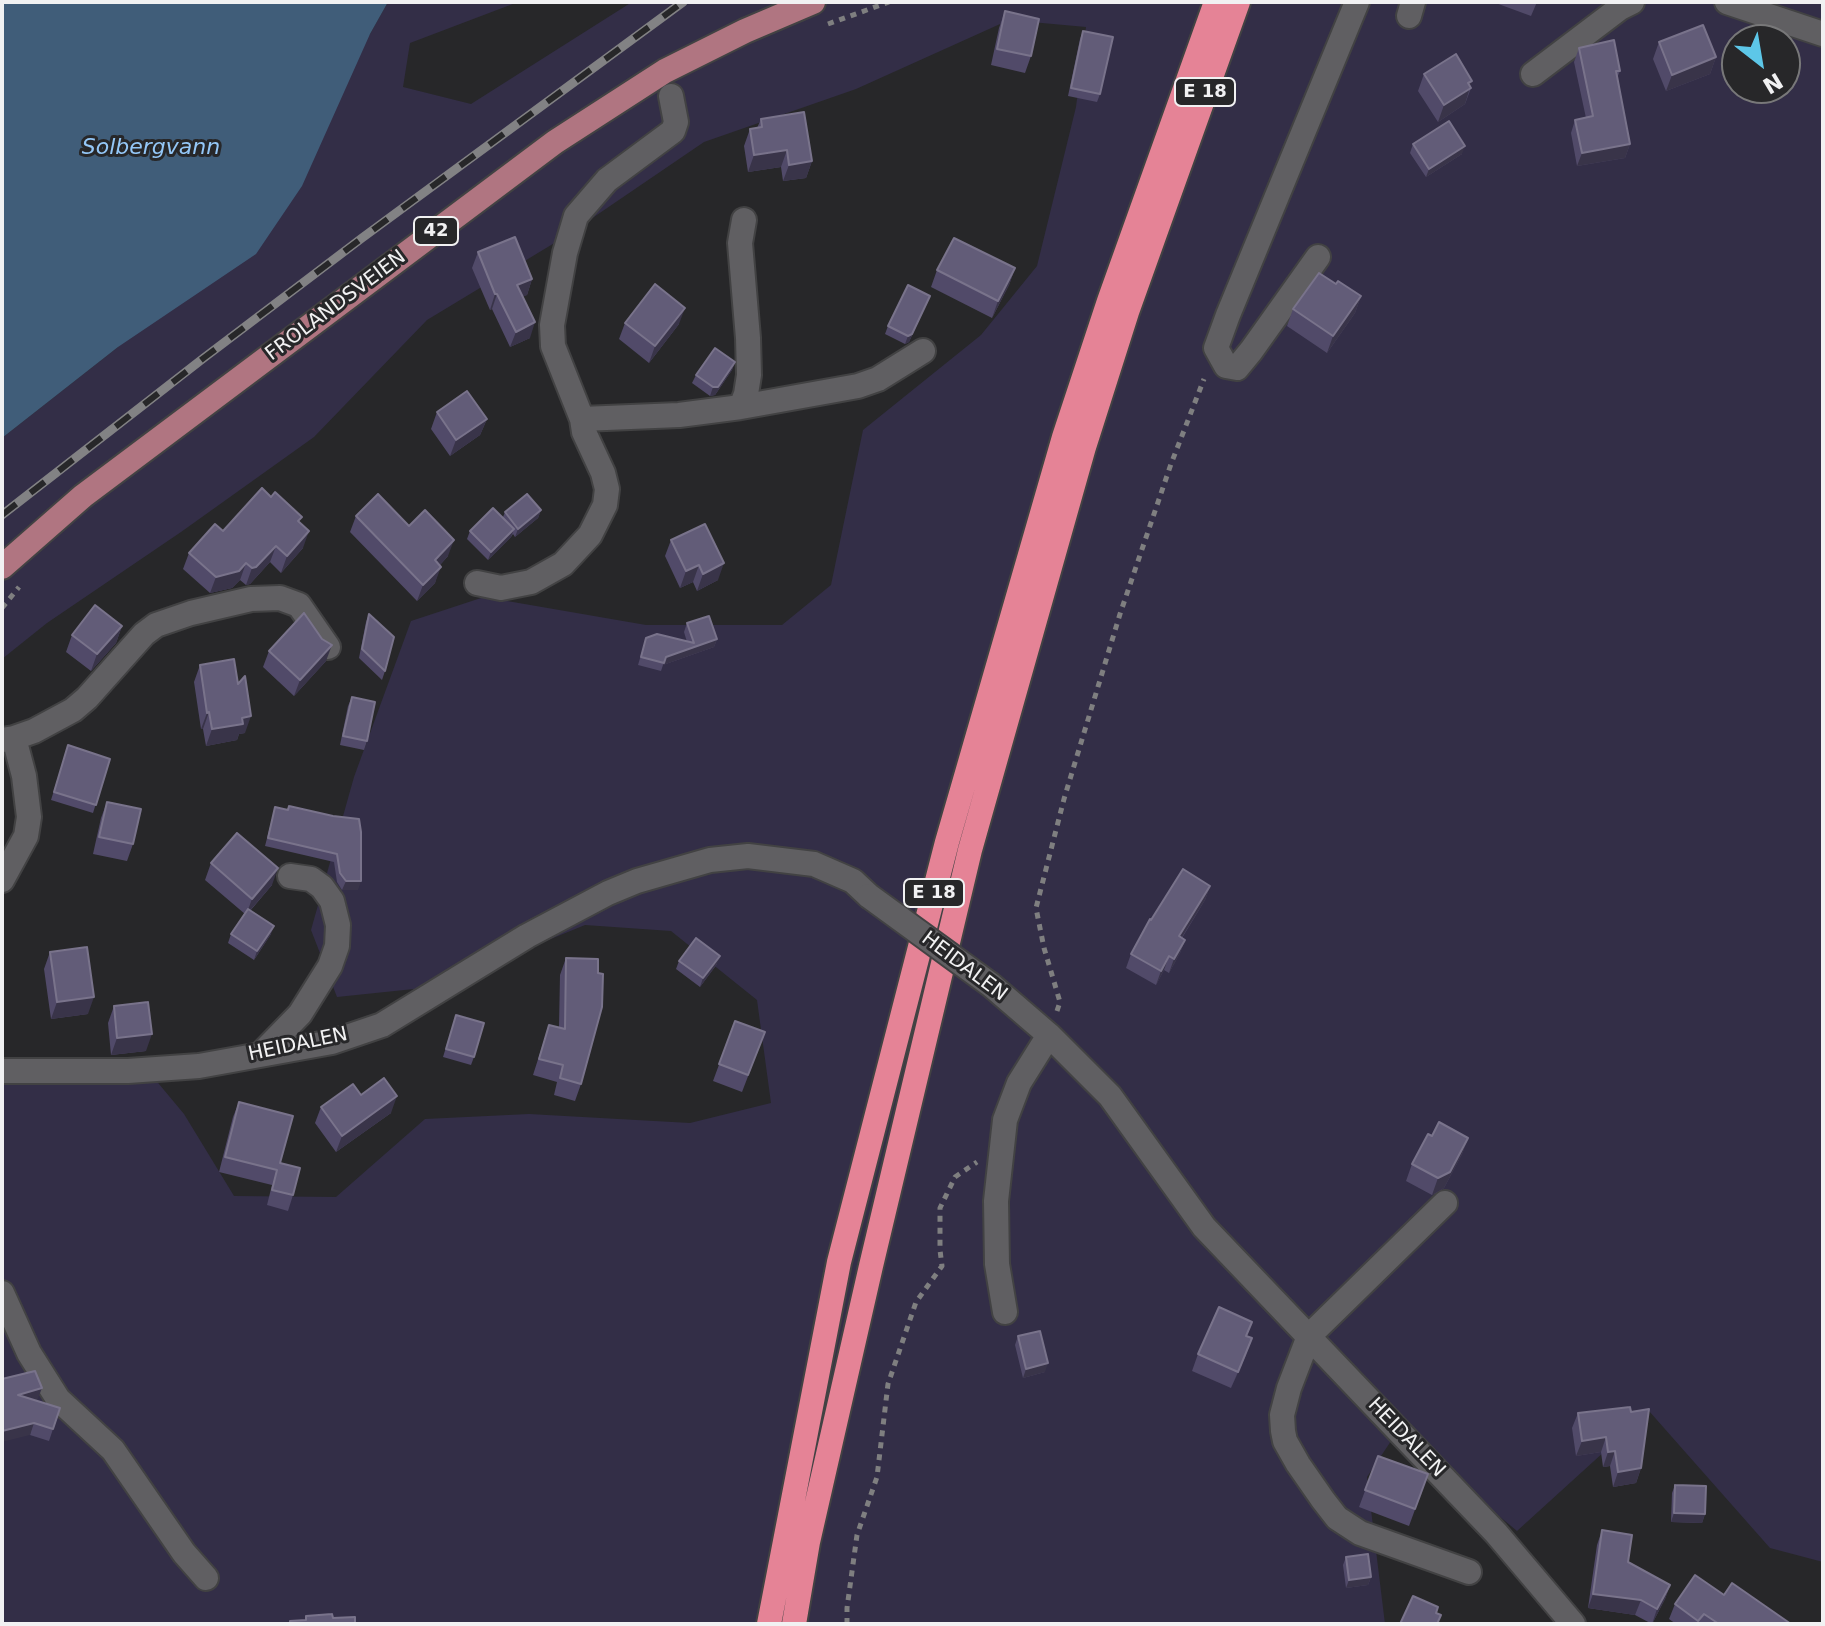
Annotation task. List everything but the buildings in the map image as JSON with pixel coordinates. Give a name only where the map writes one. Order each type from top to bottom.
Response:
[{"type":"highway","name":"E 18","points":[[794,1624],[808,1542],[970,850],[1084,447],[1127,312],[1216,2]]},
{"type":"highway","name":"E 18","points":[[769,1624],[839,1262],[947,842],[1064,437],[1109,301],[1238,2]]},
{"type":"main road","name":"FROLANDSVEIEN","points":[[2,567],[83,496],[555,142],[665,71],[745,31],[813,2]]},
{"type":"street","points":[[1318,257],[1237,368],[1226,366],[1216,348],[1357,2]]},
{"type":"street","points":[[1533,74],[1632,2]]},
{"type":"street","points":[[1727,2],[1823,34]]},
{"type":"street","points":[[477,583],[501,588],[531,582],[563,564],[590,535],[605,505],[607,489],[603,473],[584,432],[582,419],[553,346],[552,325],[565,253],[576,216],[607,180],[673,131],[676,122],[671,96]]},
{"type":"street","points":[[741,407],[749,375],[740,243],[744,220]]},
{"type":"street","points":[[582,419],[679,415],[858,386],[878,379],[923,351]]},
{"type":"street","points":[[2,880],[26,836],[29,817],[24,776],[8,739],[34,731],[73,710],[156,625],[251,599],[280,598],[299,605],[328,647]]},
{"type":"street","name":"HEIDALEN","points":[[2,1071],[128,1071],[199,1066],[332,1042],[382,1025],[527,936],[637,881],[710,860],[748,856],[814,864],[853,881],[991,985],[1049,1035],[1110,1096],[1204,1227],[1496,1533],[1573,1624]]},
{"type":"street","points":[[262,1053],[300,1014],[330,966],[337,946],[338,925],[332,901],[322,887],[311,879],[290,876]]},
{"type":"street","points":[[1005,1312],[997,1264],[996,1201],[1005,1120],[1019,1083],[1049,1035]]},
{"type":"street","points":[[1445,1203],[1309,1336],[1289,1388],[1282,1415],[1283,1431],[1285,1441],[1314,1488],[1337,1518],[1360,1533],[1469,1572]]},
{"type":"street","points":[[2,1293],[29,1353],[58,1399],[113,1450],[184,1553],[206,1578]]},
{"type":"path","points":[[817,29],[889,2]]},
{"type":"path","points":[[1049,1035],[1060,1002],[1036,908],[1064,799],[1120,614],[1171,464],[1216,348]]},
{"type":"path","points":[[2,608],[21,585]]},
{"type":"path","points":[[847,1624],[857,1535],[877,1477],[888,1384],[916,1302],[942,1266],[940,1208],[955,1177],[981,1159],[1001,1159]]},
{"type":"shaded area","points":[[388,2],[518,2],[410,43],[403,87],[471,104],[632,2],[1823,2],[1823,1562],[1770,1548],[1649,1411],[1517,1531],[1409,1441],[1395,1435],[1367,1477],[1385,1624],[2,1624],[2,1074],[149,1072],[184,1114],[234,1196],[336,1197],[425,1119],[529,1114],[690,1123],[771,1103],[757,1000],[671,931],[585,925],[433,987],[337,997],[311,930],[354,777],[411,621],[484,597],[646,625],[782,625],[831,585],[863,430],[981,335],[1037,266],[1076,107],[1086,27],[1009,20],[856,89],[704,142],[566,236],[427,320],[314,437],[47,623],[2,659],[2,438],[118,347],[370,34]]},
{"type":"water","name":"Solbergvann","points":[[2,2],[388,2],[370,34],[302,186],[256,254],[118,347],[2,438]]},
{"type":"railway","points":[[2,515],[362,238],[683,2]]}]
